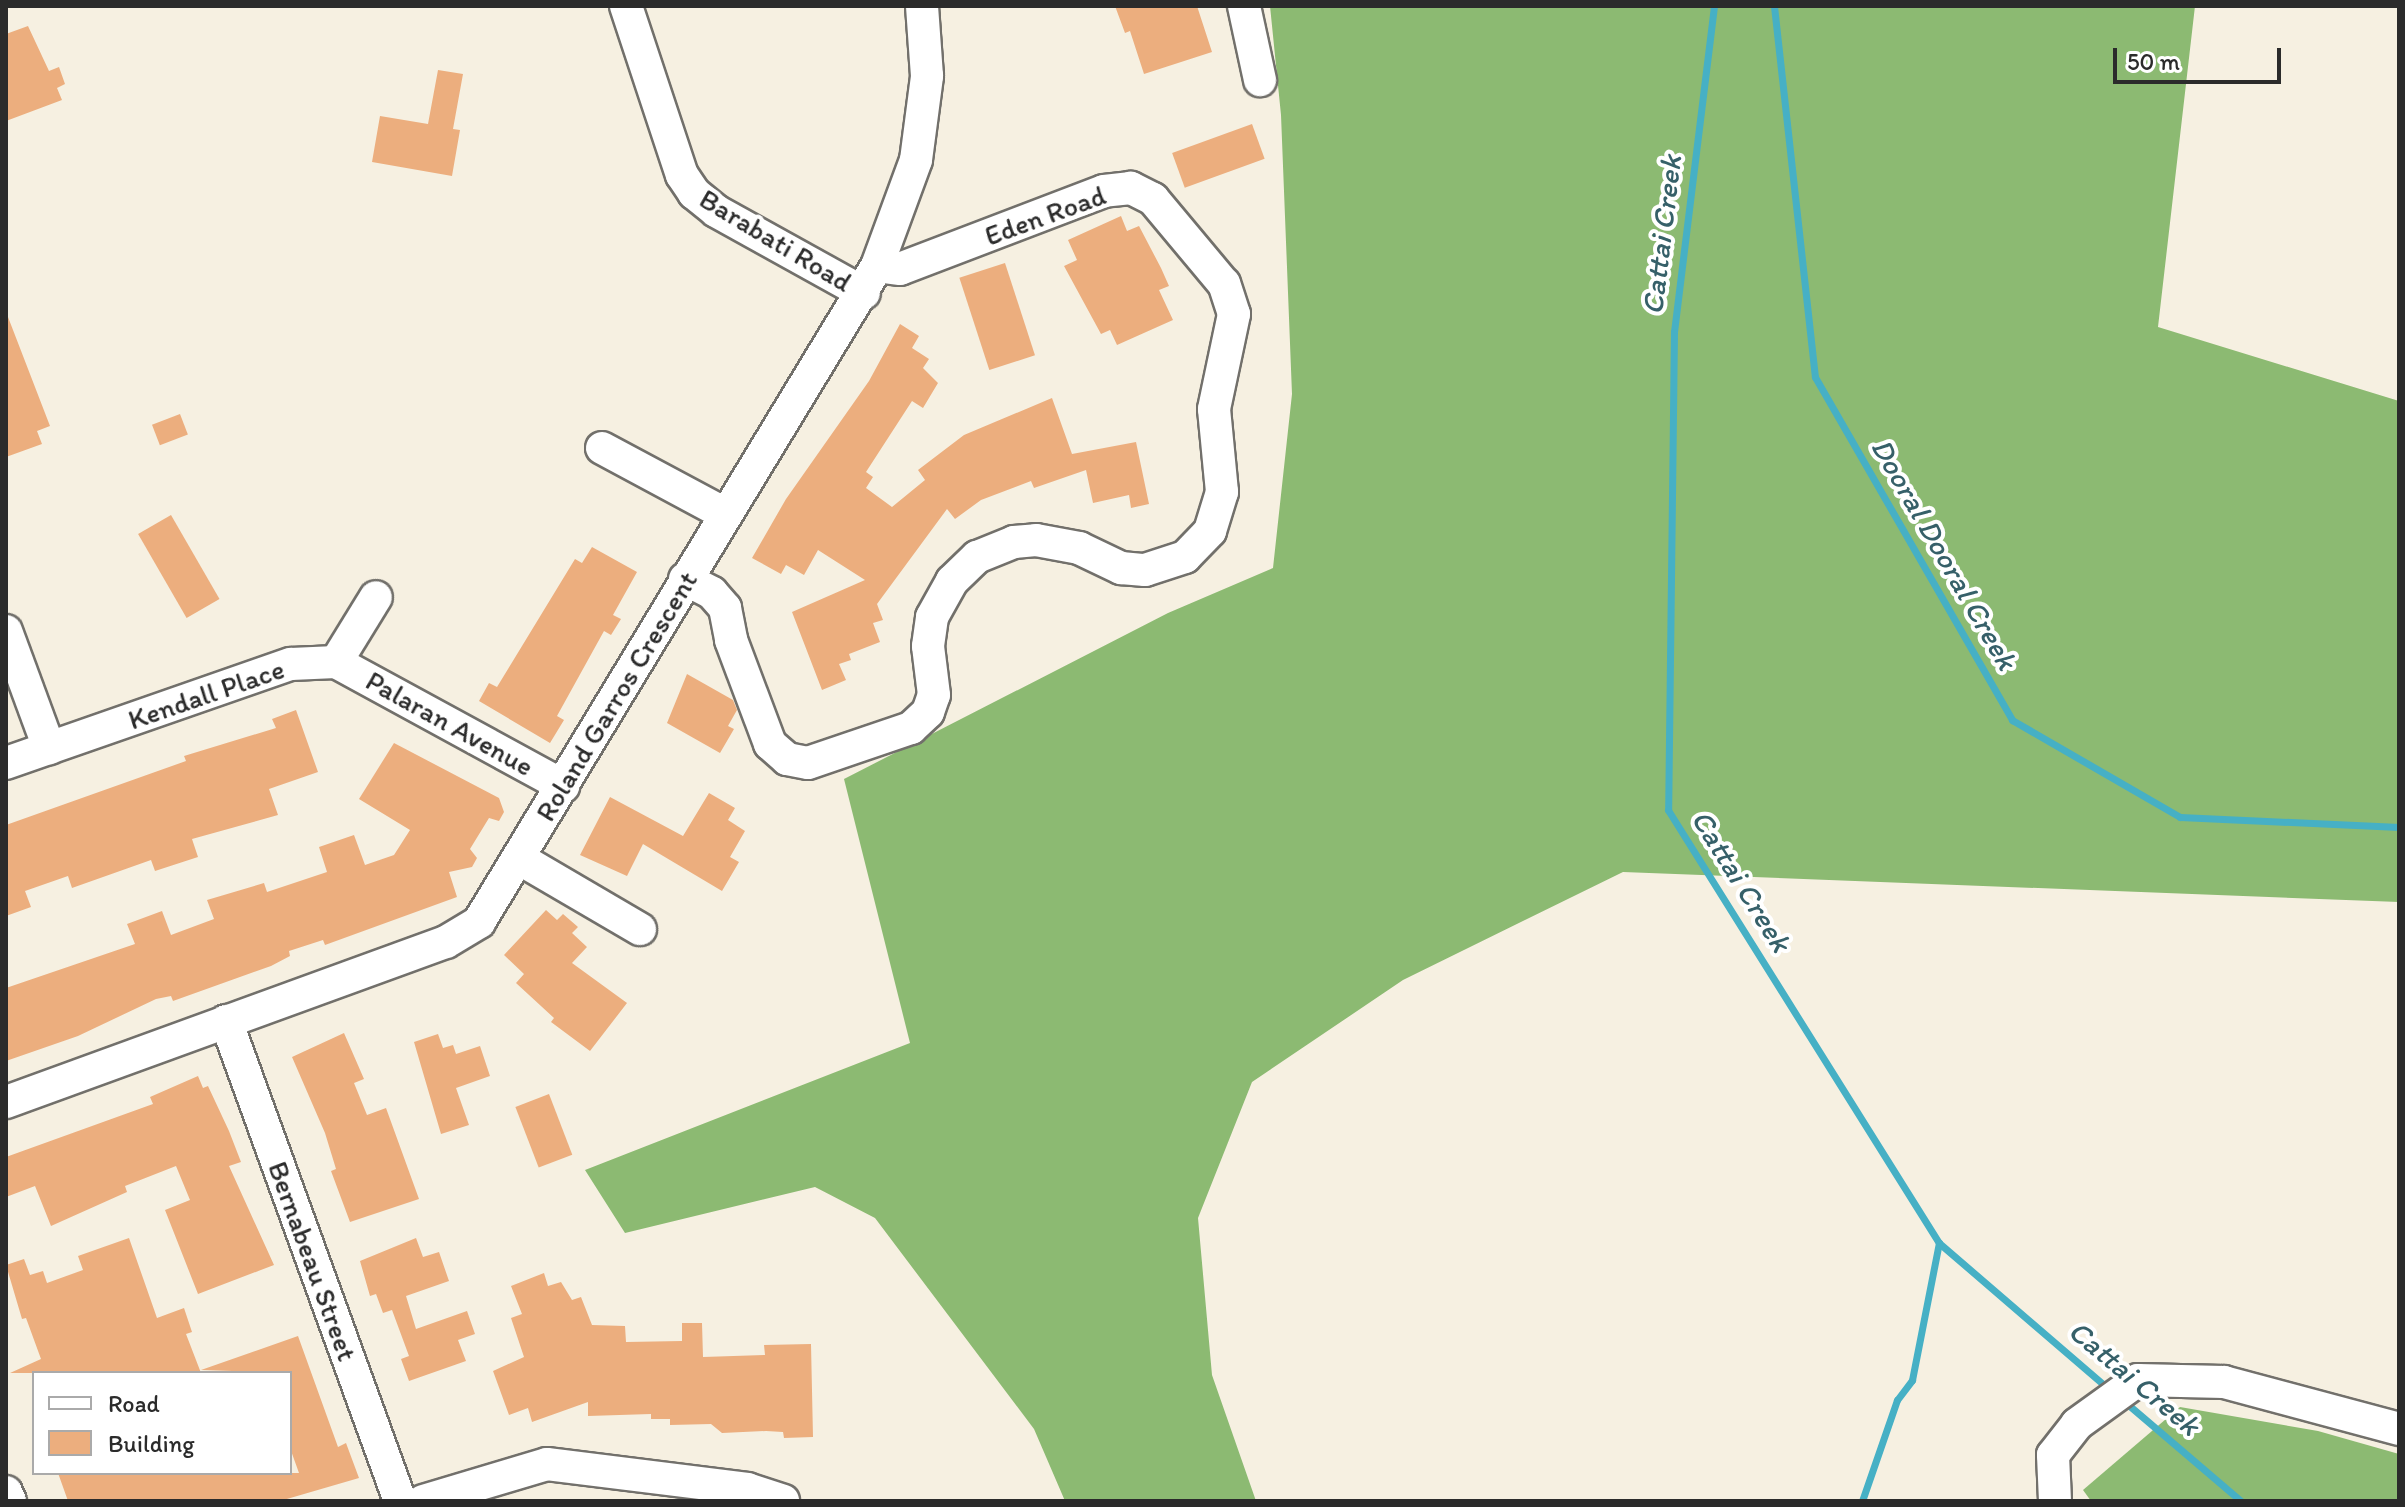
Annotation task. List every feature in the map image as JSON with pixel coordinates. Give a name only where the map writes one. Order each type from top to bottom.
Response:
[{"type":"street","name":"Barabati Road","points":[[626,6],[682,175],[694,193],[716,211],[870,279]]},
{"type":"street","name":"Roland Garros Crescent","points":[[6,1102],[465,933],[486,913],[685,579],[870,279],[916,160],[927,76],[922,6]]},
{"type":"street","points":[[1244,6],[1260,80]]},
{"type":"street","name":"Eden Road","points":[[685,579],[712,593],[725,608],[731,640],[770,744],[787,759],[808,763],[911,728],[928,712],[934,695],[928,646],[932,617],[952,581],[977,557],[1014,542],[1036,540],[1079,548],[1121,568],[1145,570],[1185,557],[1210,531],[1222,492],[1214,409],[1234,314],[1224,284],[1153,199],[1131,188],[1104,191],[870,279]]},
{"type":"street","points":[[602,448],[725,514]]},
{"type":"street","points":[[336,662],[376,597]]},
{"type":"street","points":[[6,631],[49,748]]},
{"type":"street","name":"Palaran Avenue","points":[[336,662],[563,786]]},
{"type":"street","name":"Kendall Place","points":[[6,763],[291,664],[336,662]]},
{"type":"street","points":[[520,859],[640,929]]},
{"type":"street","name":"Bernabeau Street","points":[[226,1021],[400,1501]]},
{"type":"street","points":[[2055,1501],[2053,1455],[2077,1424],[2119,1390],[2138,1380],[2202,1378],[2399,1429]]},
{"type":"street","points":[[423,1501],[547,1464],[747,1489],[783,1501]]},
{"type":"street","points":[[6,1492],[10,1501]]},
{"type":"green space","points":[[1270,6],[2195,6],[2158,327],[2399,401],[2399,902],[1623,872],[1403,980],[1252,1082],[1198,1218],[1212,1375],[1256,1501],[1065,1501],[1034,1429],[875,1218],[815,1187],[625,1233],[585,1170],[910,1043],[844,779],[1168,613],[1273,568],[1292,394],[1281,115]]},
{"type":"green space","points":[[2180,1407],[2318,1431],[2399,1454],[2399,1501],[2091,1501],[2083,1490]]},
{"type":"building","points":[[1115,6],[1197,6],[1212,52],[1144,74],[1130,31],[1125,33]]},
{"type":"building","points":[[28,26],[49,71],[59,67],[65,84],[57,88],[62,100],[6,121],[6,34]]},
{"type":"building","points":[[438,70],[463,74],[453,129],[460,130],[452,176],[372,162],[380,116],[428,124]]},
{"type":"building","points":[[1252,124],[1265,159],[1185,188],[1172,153]]},
{"type":"building","points":[[1121,216],[1127,231],[1139,226],[1161,268],[1169,286],[1159,290],[1173,320],[1117,345],[1110,330],[1101,334],[1064,266],[1077,260],[1068,240]]},
{"type":"building","points":[[1005,263],[1035,355],[989,370],[959,278]]},
{"type":"building","points":[[8,317],[50,426],[37,431],[42,444],[6,457]]},
{"type":"building","points":[[900,324],[919,336],[912,348],[929,359],[923,368],[938,383],[923,408],[912,401],[866,472],[873,477],[866,488],[892,507],[925,480],[918,470],[964,435],[1052,398],[1072,454],[1136,442],[1149,504],[1131,508],[1129,495],[1093,503],[1086,470],[1034,488],[1031,481],[981,500],[955,519],[947,509],[877,604],[883,620],[873,623],[880,642],[849,654],[851,660],[839,664],[846,680],[822,690],[792,612],[865,580],[818,550],[804,575],[786,565],[781,574],[752,558],[786,499],[869,381]]},
{"type":"building","points":[[180,414],[188,435],[160,445],[152,425]]},
{"type":"building","points":[[171,515],[220,599],[187,618],[138,534]]},
{"type":"building","points":[[592,547],[637,572],[613,615],[621,619],[611,635],[604,631],[557,716],[564,720],[550,743],[479,701],[489,683],[497,687],[575,559],[582,563]]},
{"type":"building","points":[[687,674],[733,700],[737,710],[728,726],[734,729],[720,753],[667,723]]},
{"type":"building","points":[[296,710],[318,772],[269,789],[278,815],[192,839],[198,857],[155,871],[151,860],[72,888],[68,876],[25,891],[31,907],[6,916],[6,825],[186,761],[184,756],[276,728],[272,719]]},
{"type":"building","points":[[394,743],[499,798],[504,812],[499,821],[489,818],[470,849],[477,858],[472,867],[449,872],[457,897],[325,945],[323,940],[289,951],[290,956],[271,966],[173,1001],[171,996],[156,999],[78,1036],[6,1061],[6,988],[135,944],[127,924],[162,911],[171,935],[214,919],[207,900],[264,883],[267,892],[327,872],[319,847],[354,835],[365,865],[394,855],[410,830],[359,799]]},
{"type":"building","points":[[709,793],[735,808],[728,820],[745,831],[730,857],[739,862],[722,891],[643,844],[627,876],[580,855],[610,797],[683,836]]},
{"type":"building","points":[[546,910],[557,920],[563,914],[578,927],[572,933],[587,947],[572,963],[627,1003],[590,1051],[551,1022],[554,1018],[516,983],[524,974],[504,955]]},
{"type":"building","points":[[344,1033],[364,1079],[354,1083],[367,1115],[386,1108],[419,1199],[350,1222],[331,1171],[336,1169],[325,1133],[292,1057]]},
{"type":"building","points":[[438,1034],[443,1048],[453,1045],[456,1054],[480,1046],[490,1076],[456,1088],[469,1125],[441,1134],[414,1042]]},
{"type":"building","points":[[198,1076],[203,1088],[208,1086],[229,1131],[241,1162],[229,1166],[274,1265],[198,1294],[165,1210],[190,1200],[176,1166],[125,1186],[127,1192],[51,1226],[35,1186],[6,1197],[6,1157],[153,1104],[150,1097]]},
{"type":"building","points":[[549,1094],[572,1155],[539,1168],[515,1107]]},
{"type":"building","points":[[129,1238],[157,1318],[184,1308],[192,1332],[186,1334],[200,1371],[10,1373],[41,1359],[26,1318],[22,1319],[6,1265],[24,1259],[30,1275],[43,1271],[47,1283],[83,1270],[78,1256]]},
{"type":"building","points":[[416,1238],[423,1257],[439,1252],[449,1281],[406,1296],[416,1329],[467,1311],[475,1334],[458,1340],[466,1361],[409,1381],[401,1359],[409,1356],[392,1310],[383,1313],[376,1294],[370,1296],[360,1261]]},
{"type":"building","points":[[544,1273],[548,1286],[561,1282],[572,1300],[581,1297],[592,1325],[625,1326],[626,1342],[682,1341],[682,1323],[702,1323],[703,1357],[765,1355],[764,1345],[811,1344],[813,1437],[784,1438],[783,1432],[766,1431],[722,1433],[711,1424],[670,1425],[670,1419],[651,1419],[651,1414],[588,1416],[588,1402],[532,1422],[528,1408],[509,1415],[493,1371],[524,1357],[511,1318],[522,1314],[511,1286]]},
{"type":"building","points":[[298,1336],[338,1447],[346,1443],[359,1478],[280,1501],[68,1501],[59,1475],[299,1473],[292,1454],[292,1371],[201,1370]]},
{"type":"waterway","name":"Cattai Creek","points":[[1714,6],[1674,332],[1668,810],[1939,1243],[2109,1389]]},
{"type":"waterway","name":"Dooral Dooral Creek","points":[[1774,6],[1815,377],[2012,720],[2180,817],[2399,827]]},
{"type":"waterway","points":[[1862,1501],[1897,1400],[1912,1380],[1939,1243]]},
{"type":"waterway","name":"Cattai Creek","points":[[2125,1402],[2241,1501]]}]
